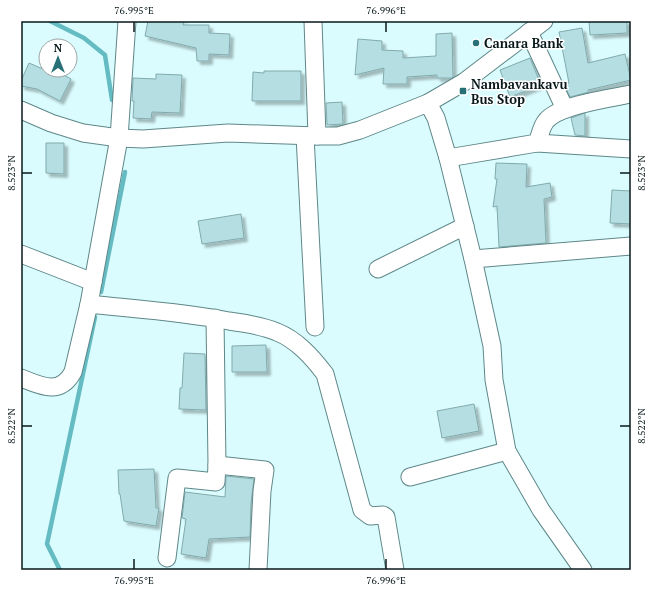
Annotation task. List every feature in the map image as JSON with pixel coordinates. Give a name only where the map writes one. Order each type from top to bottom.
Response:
[{"type":"street","points":[[21,378],[42,386],[53,387],[68,380],[73,372],[89,304],[119,138],[127,21]]},
{"type":"street","points":[[313,21],[311,136],[315,327]]},
{"type":"street","points":[[21,110],[51,123],[83,133],[119,138],[143,139],[228,134],[338,136],[360,130],[428,103],[464,82],[544,21]]},
{"type":"street","points":[[529,32],[565,109]]},
{"type":"street","points":[[537,143],[546,120],[554,114],[565,109],[631,94]]},
{"type":"street","points":[[428,103],[436,118],[448,158],[473,259],[492,346],[494,380],[507,451],[542,510],[583,570]]},
{"type":"street","points":[[448,158],[537,143],[631,149]]},
{"type":"street","points":[[378,270],[465,226]]},
{"type":"street","points":[[473,259],[631,246]]},
{"type":"street","points":[[21,254],[93,282]]},
{"type":"street","points":[[89,304],[194,315],[245,323],[276,331],[312,356],[325,374],[362,510],[368,515],[383,515],[386,517],[395,570]]},
{"type":"street","points":[[167,558],[177,478],[216,482],[216,318]]},
{"type":"street","points":[[410,477],[507,451]]},
{"type":"street","points":[[217,465],[265,470],[262,491],[258,570]]},
{"type":"building","points":[[148,21],[184,21],[183,25],[209,25],[209,33],[230,34],[229,55],[209,54],[209,61],[197,61],[196,48],[145,36]]},
{"type":"building","points":[[589,21],[627,21],[627,33],[590,35]]},
{"type":"building","points":[[582,28],[588,63],[625,54],[631,80],[588,90],[589,92],[570,97],[564,84],[569,83],[559,32]]},
{"type":"building","points":[[452,33],[452,78],[437,78],[437,75],[407,77],[407,84],[383,84],[384,68],[355,75],[358,39],[382,41],[382,50],[403,51],[403,58],[436,56],[436,34]]},
{"type":"building","points":[[530,58],[541,85],[510,97],[500,70]]},
{"type":"building","points":[[29,63],[38,67],[38,78],[71,79],[60,101],[37,89],[21,86],[21,81]]},
{"type":"building","points":[[264,71],[301,71],[301,101],[252,101],[253,72],[264,73]]},
{"type":"building","points":[[156,74],[182,75],[180,113],[152,112],[151,119],[133,118],[133,78],[156,79]]},
{"type":"building","points":[[342,102],[343,124],[327,125],[326,103]]},
{"type":"building","points":[[585,113],[585,136],[575,135],[571,118]]},
{"type":"building","points":[[46,143],[64,143],[64,174],[46,173]]},
{"type":"building","points":[[496,163],[527,164],[526,187],[550,183],[552,197],[544,199],[546,243],[499,247],[497,206],[493,207],[497,179],[495,179]]},
{"type":"building","points":[[612,190],[631,191],[631,224],[610,223]]},
{"type":"building","points":[[241,214],[244,238],[202,244],[198,221]]},
{"type":"building","points":[[266,345],[267,372],[232,372],[232,346]]},
{"type":"building","points":[[184,353],[205,354],[206,410],[179,409]]},
{"type":"building","points":[[474,404],[479,431],[442,438],[437,411]]},
{"type":"building","points":[[154,469],[156,508],[159,508],[156,526],[124,521],[119,494],[118,470]]},
{"type":"building","points":[[226,476],[254,479],[251,503],[250,537],[209,539],[206,558],[181,554],[186,519],[182,518],[185,492],[225,497]]},
{"type":"waterway","points":[[50,21],[84,38],[105,55],[112,100]]},
{"type":"waterway","points":[[101,292],[125,172]]},
{"type":"waterway","points":[[60,570],[47,544],[95,317]]},
{"type":"place","name":"Canara Bank","points":[[476,43]]},
{"type":"place","name":"Nambavankavu Bus Stop","points":[[463,91]]}]
